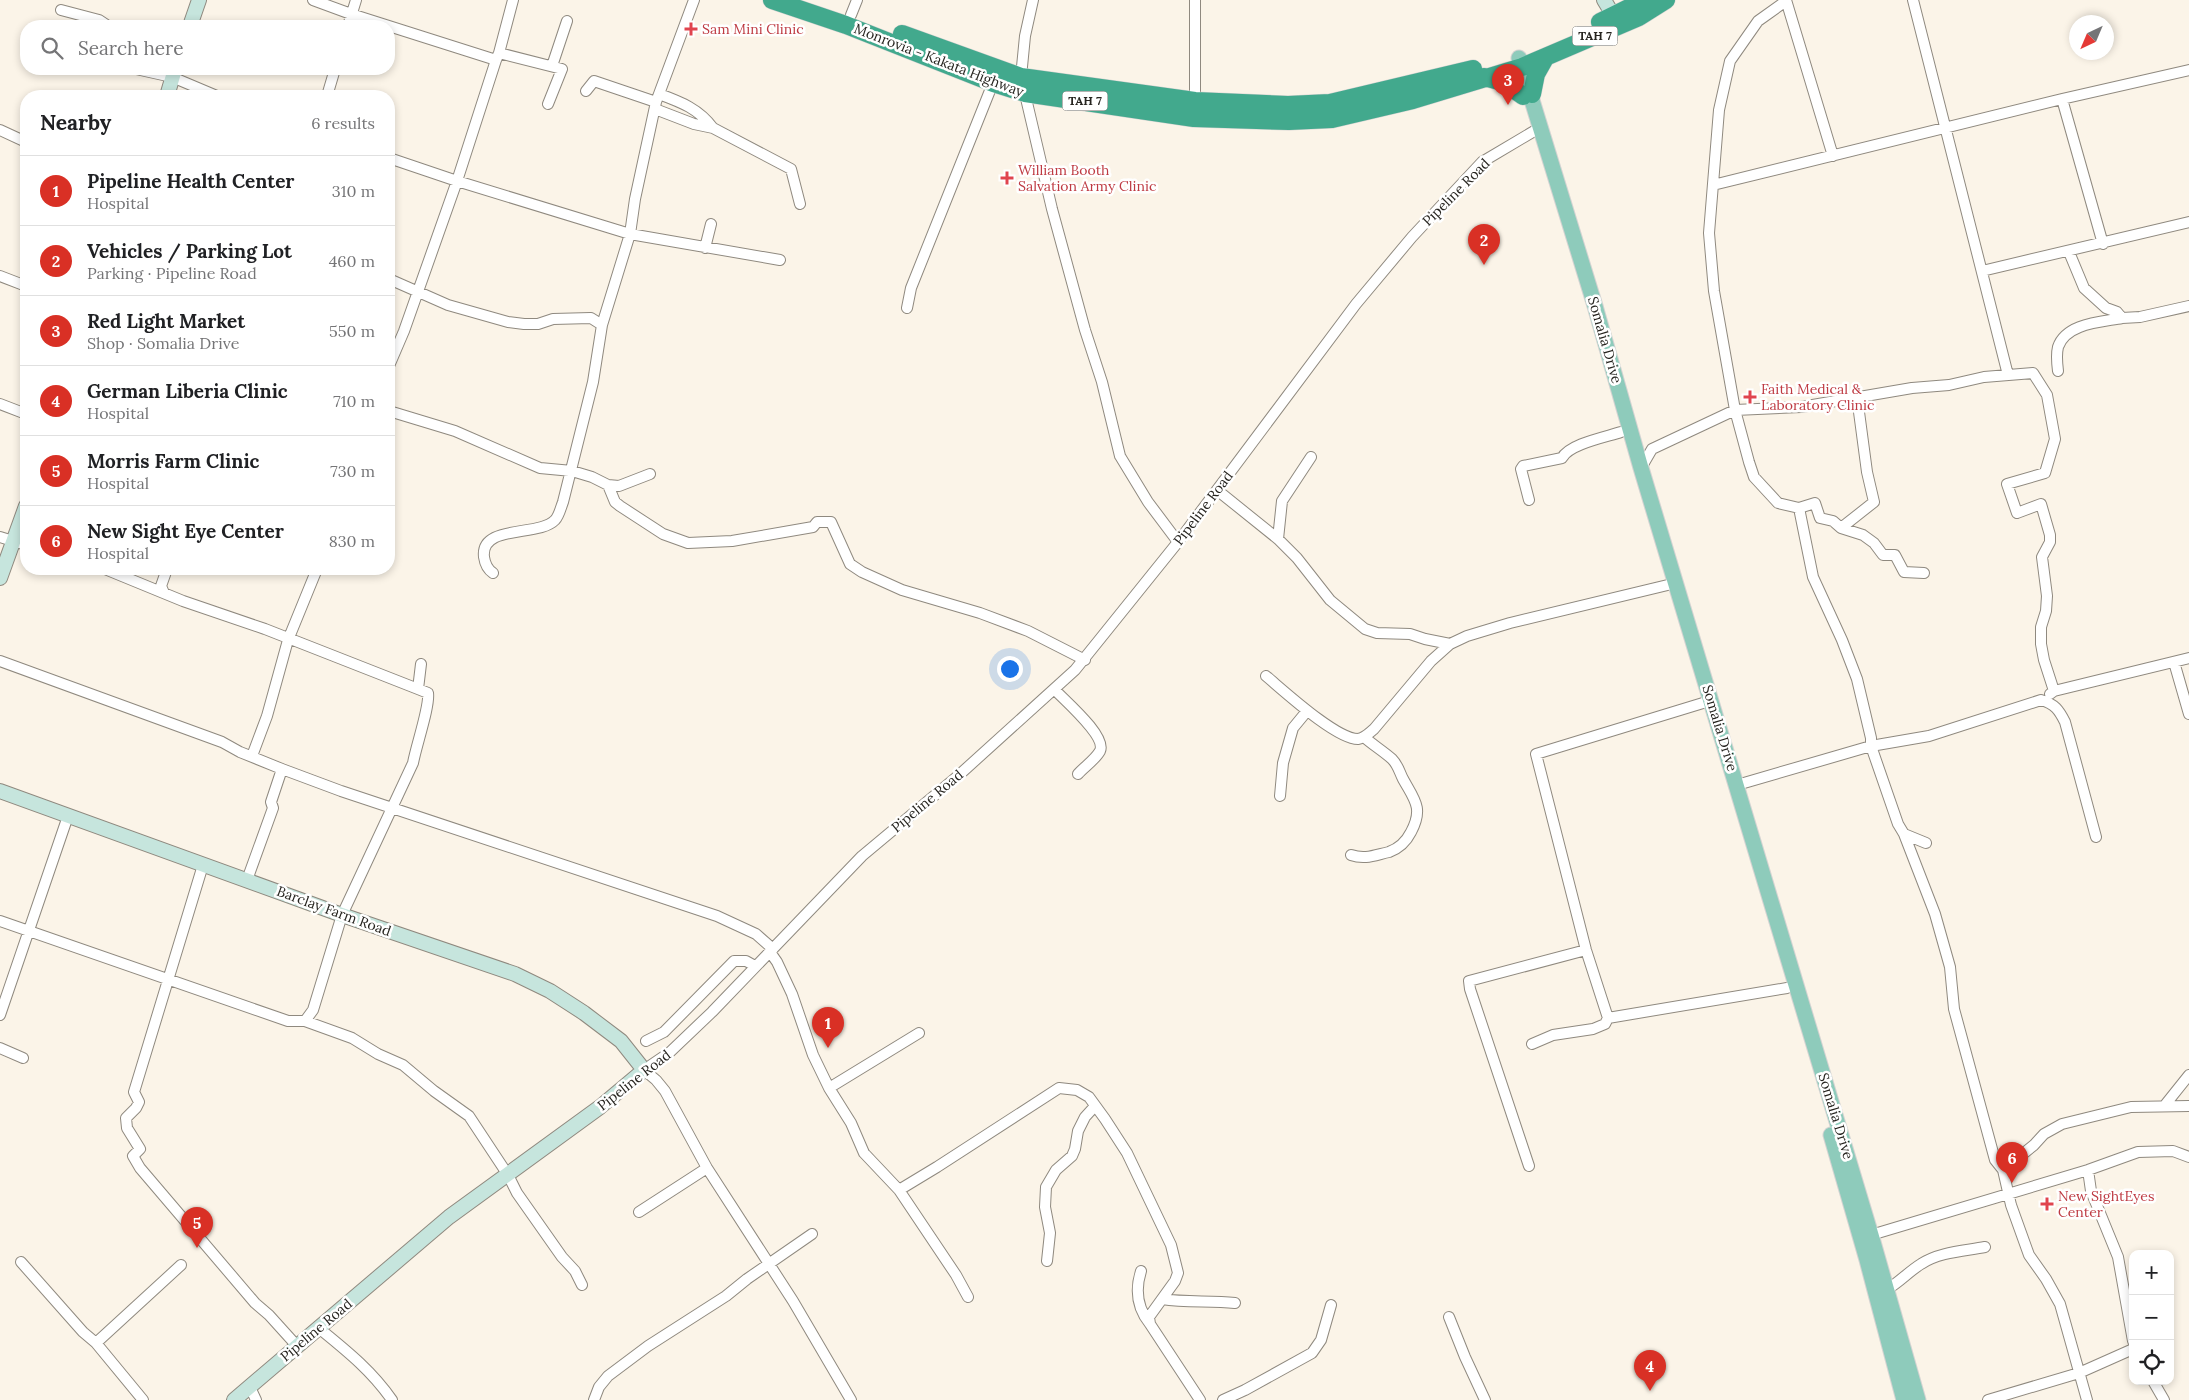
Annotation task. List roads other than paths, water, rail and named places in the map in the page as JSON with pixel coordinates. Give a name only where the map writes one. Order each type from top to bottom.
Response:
[{"type":"highway","name":"Monrovia - Kakata Highway","points":[[772,0],[846,25],[993,83],[1196,101],[1288,104],[1330,103],[1516,63]]},
{"type":"highway","name":"Monrovia - Kakata Highway","points":[[807,0],[854,7],[998,70],[1023,85],[1194,118],[1288,121],[1332,119],[1413,100],[1484,77],[1516,63]]},
{"type":"highway","name":"TAH 7","points":[[1516,63],[1645,0]]},
{"type":"highway","name":"TAH 7","points":[[1516,63],[1544,58],[1639,17],[1666,0]]},
{"type":"highway","points":[[1484,77],[1503,82],[1527,95],[1544,58]]},
{"type":"main road","name":"Somalia Drive","points":[[1516,63],[1527,95],[1621,432],[1737,785],[1872,1235],[1918,1400]]},
{"type":"main road","name":"Somalia Drive","points":[[1536,129],[1595,306],[1641,468],[1703,703],[1868,1260],[1904,1400]]},
{"type":"street","points":[[192,20],[199,0]]},
{"type":"street","points":[[314,0],[371,20]]},
{"type":"street","points":[[350,20],[356,0]]},
{"type":"street","points":[[395,352],[457,181],[497,57],[513,0]]},
{"type":"street","points":[[493,573],[487,569],[483,555],[486,545],[493,537],[503,534],[510,535],[528,528],[536,530],[555,520],[572,471],[593,382],[602,325],[630,234],[635,199],[657,102],[694,0]]},
{"type":"street","points":[[1033,0],[1025,36],[1023,85],[1052,209],[1085,330],[1102,382],[1120,456],[1148,502],[1178,542]]},
{"type":"street","points":[[1195,0],[1196,101]]},
{"type":"street","points":[[1604,0],[1613,15]]},
{"type":"street","points":[[1833,156],[1786,0],[1758,22],[1730,61],[1719,110],[1709,233],[1714,291],[1735,410],[1754,477],[1778,503],[1798,508],[1816,503],[1820,518],[1833,521],[1841,528],[1863,535],[1874,543],[1883,555],[1895,555],[1904,572],[1924,572]]},
{"type":"street","points":[[1912,0],[2008,375]]},
{"type":"street","points":[[60,10],[99,20]]},
{"type":"street","points":[[552,66],[567,21]]},
{"type":"street","points":[[395,27],[497,57],[562,69],[548,104]]},
{"type":"street","points":[[1713,185],[1945,127],[2189,70]]},
{"type":"street","points":[[169,90],[173,75]]},
{"type":"street","points":[[178,75],[206,90]]},
{"type":"street","points":[[329,90],[333,75]]},
{"type":"street","points":[[586,91],[594,80],[657,102],[694,124],[713,128],[791,169],[800,204]]},
{"type":"street","points":[[907,308],[911,288],[993,83]]},
{"type":"street","points":[[2062,99],[2103,244]]},
{"type":"street","points":[[657,102],[688,105],[705,118],[713,128]]},
{"type":"street","name":"Pipeline Road","points":[[234,1400],[296,1346],[320,1329],[449,1217],[600,1107],[644,1070],[669,1053],[772,951],[862,856],[959,775],[1085,660],[1178,542],[1356,304],[1416,233],[1482,162],[1536,129]]},
{"type":"street","points":[[0,130],[20,139]]},
{"type":"street","points":[[395,160],[630,234],[780,260]]},
{"type":"street","points":[[1982,271],[2103,244],[2189,222]]},
{"type":"street","points":[[705,248],[711,224]]},
{"type":"street","points":[[2068,252],[2084,288],[2098,298],[2106,308],[2117,312],[2122,318]]},
{"type":"street","points":[[0,276],[20,284]]},
{"type":"street","points":[[395,282],[448,304],[508,322],[538,324],[553,318],[591,318],[602,325]]},
{"type":"street","points":[[2058,371],[2058,346],[2063,339],[2079,326],[2122,318],[2140,317],[2189,306]]},
{"type":"street","points":[[1641,468],[1652,449],[1735,410],[1801,407],[1912,388],[1949,385],[1984,377],[2033,373],[2047,395],[2055,439],[2045,473],[2007,484],[2017,513],[2041,504],[2050,534],[2050,542],[2042,557],[2047,596],[2046,611],[2041,627],[2041,644],[2054,690]]},
{"type":"street","points":[[1841,528],[1874,502],[1867,472],[1857,397]]},
{"type":"street","points":[[0,404],[20,412]]},
{"type":"street","points":[[395,413],[455,432],[540,468],[572,471],[592,477],[608,486],[619,486],[650,474]]},
{"type":"street","points":[[1529,500],[1521,469],[1522,466],[1562,458],[1565,452],[1574,447],[1621,432]]},
{"type":"street","points":[[1278,539],[1282,501],[1312,457]]},
{"type":"street","points":[[608,486],[615,502],[620,506],[663,534],[688,543],[732,541],[813,527],[818,522],[831,522],[850,564],[862,572],[902,590],[980,613],[1028,632],[1085,660]]},
{"type":"street","points":[[1217,490],[1278,539],[1298,558],[1330,600],[1344,614],[1366,629],[1376,633],[1410,634],[1450,644]]},
{"type":"street","points":[[1798,508],[1813,577],[1842,640],[1857,679],[1871,738],[1871,746],[1898,824],[1904,834],[1935,914],[1950,967],[1954,1009],[1995,1160],[2003,1170],[2008,1194],[2029,1255],[2046,1279],[2060,1304],[2087,1400]]},
{"type":"street","points":[[0,578],[20,522]]},
{"type":"street","points":[[120,575],[183,601],[265,629],[288,640],[428,693],[430,702],[418,739],[413,763],[342,915],[313,1010],[305,1021]]},
{"type":"street","points":[[164,592],[161,586],[165,575]]},
{"type":"street","points":[[252,756],[267,716],[288,640],[315,575]]},
{"type":"street","points":[[1266,676],[1307,711],[1342,734],[1358,739],[1374,729],[1431,660],[1450,644],[1467,636],[1510,623],[1671,584]]},
{"type":"street","points":[[1737,785],[1871,746],[1929,736],[2041,700],[2054,690],[2189,658]]},
{"type":"street","points":[[0,662],[222,742],[282,769],[341,791],[392,806],[717,916],[756,934],[772,951],[778,962],[792,994],[813,1055],[829,1088],[851,1123],[864,1152],[899,1190],[956,1275],[968,1297]]},
{"type":"street","points":[[2174,662],[2189,714]]},
{"type":"street","points":[[418,689],[421,664]]},
{"type":"street","points":[[1054,690],[1097,735],[1101,746],[1100,752],[1078,774]]},
{"type":"street","points":[[2041,700],[2056,706],[2065,722],[2096,837]]},
{"type":"street","points":[[1532,1044],[1554,1035],[1592,1029],[1605,1024],[1608,1018],[1586,950],[1536,754],[1703,703]]},
{"type":"street","points":[[1280,796],[1283,763],[1293,728],[1307,711]]},
{"type":"street","points":[[1351,855],[1358,858],[1370,858],[1394,850],[1403,845],[1418,818],[1415,800],[1402,777],[1399,767],[1390,757],[1364,737]]},
{"type":"street","points":[[247,880],[273,808],[271,802],[282,769]]},
{"type":"street","name":"Barclay Farm Road","points":[[0,791],[342,915],[515,974],[550,991],[621,1040],[644,1070]]},
{"type":"street","points":[[0,1015],[68,816]]},
{"type":"street","points":[[1904,834],[1926,843]]},
{"type":"street","points":[[203,865],[134,1092],[139,1102],[126,1118],[127,1128],[140,1149],[133,1156],[159,1191],[255,1303],[269,1315],[296,1346]]},
{"type":"street","points":[[0,921],[28,933],[288,1021],[305,1021],[352,1038],[378,1054],[403,1065],[434,1091],[469,1116],[508,1175],[527,1208],[575,1271],[582,1285]]},
{"type":"street","points":[[1529,1166],[1470,989],[1469,981],[1586,950]]},
{"type":"street","points":[[646,1041],[664,1032],[734,961],[746,960],[755,966]]},
{"type":"street","points":[[1608,1018],[1787,988]]},
{"type":"street","points":[[829,1088],[919,1033]]},
{"type":"street","points":[[0,1048],[23,1058]]},
{"type":"street","points":[[644,1070],[665,1091],[707,1168],[793,1301],[851,1400]]},
{"type":"street","points":[[2164,1105],[2189,1075]]},
{"type":"street","points":[[899,1190],[937,1168],[1059,1088],[1077,1090],[1089,1097],[1127,1153],[1171,1245],[1178,1273],[1175,1281],[1149,1318],[1150,1324]]},
{"type":"street","points":[[1047,1261],[1050,1233],[1045,1207],[1046,1187],[1056,1170],[1072,1156],[1078,1131],[1085,1117],[1095,1106]]},
{"type":"street","points":[[2003,1170],[2034,1145],[2044,1134],[2062,1124],[2131,1107],[2189,1106]]},
{"type":"street","points":[[1872,1235],[2088,1170],[2138,1152],[2173,1151],[2189,1157]]},
{"type":"street","points":[[639,1212],[707,1168]]},
{"type":"street","points":[[2088,1170],[2091,1191],[2118,1257],[2133,1340]]},
{"type":"street","points":[[594,1400],[599,1387],[608,1376],[648,1346],[726,1296],[812,1234]]},
{"type":"street","points":[[1886,1290],[1904,1279],[1922,1263],[1950,1253],[1985,1247]]},
{"type":"street","points":[[21,1262],[83,1332],[96,1343],[143,1400]]},
{"type":"street","points":[[96,1343],[181,1265]]},
{"type":"street","points":[[1141,1271],[1138,1296],[1140,1307],[1200,1400]]},
{"type":"street","points":[[1162,1299],[1189,1302],[1213,1300],[1236,1302]]},
{"type":"street","points":[[1223,1400],[1312,1353],[1321,1340],[1331,1305]]},
{"type":"street","points":[[1449,1317],[1485,1400]]},
{"type":"street","points":[[320,1329],[350,1352],[375,1377],[392,1400]]},
{"type":"street","points":[[1988,1400],[2079,1373],[2129,1351]]},
{"type":"street","points":[[2155,1385],[2164,1400]]},
{"type":"street","points":[[250,1387],[256,1400]]},
{"type":"place","name":"Sam Mini Clinic","points":[[691,29]]},
{"type":"place","name":"Red Light Market","points":[[1508,105]]},
{"type":"place","name":"William Booth Salvation Army Clinic","points":[[1007,178]]},
{"type":"place","name":"Vehicles / Parking Lot","points":[[1484,265]]},
{"type":"place","name":"Faith Medical & Laboratory Clinic","points":[[1750,397]]},
{"type":"place","name":"Pipeline Health Center","points":[[828,1048]]},
{"type":"place","name":"New Sight Eye Center","points":[[2012,1183]]},
{"type":"place","name":"New SightEyes Center","points":[[2047,1204]]},
{"type":"place","name":"Morris Farm Clinic","points":[[197,1248]]},
{"type":"place","name":"German Liberia Clinic","points":[[1650,1391]]}]
